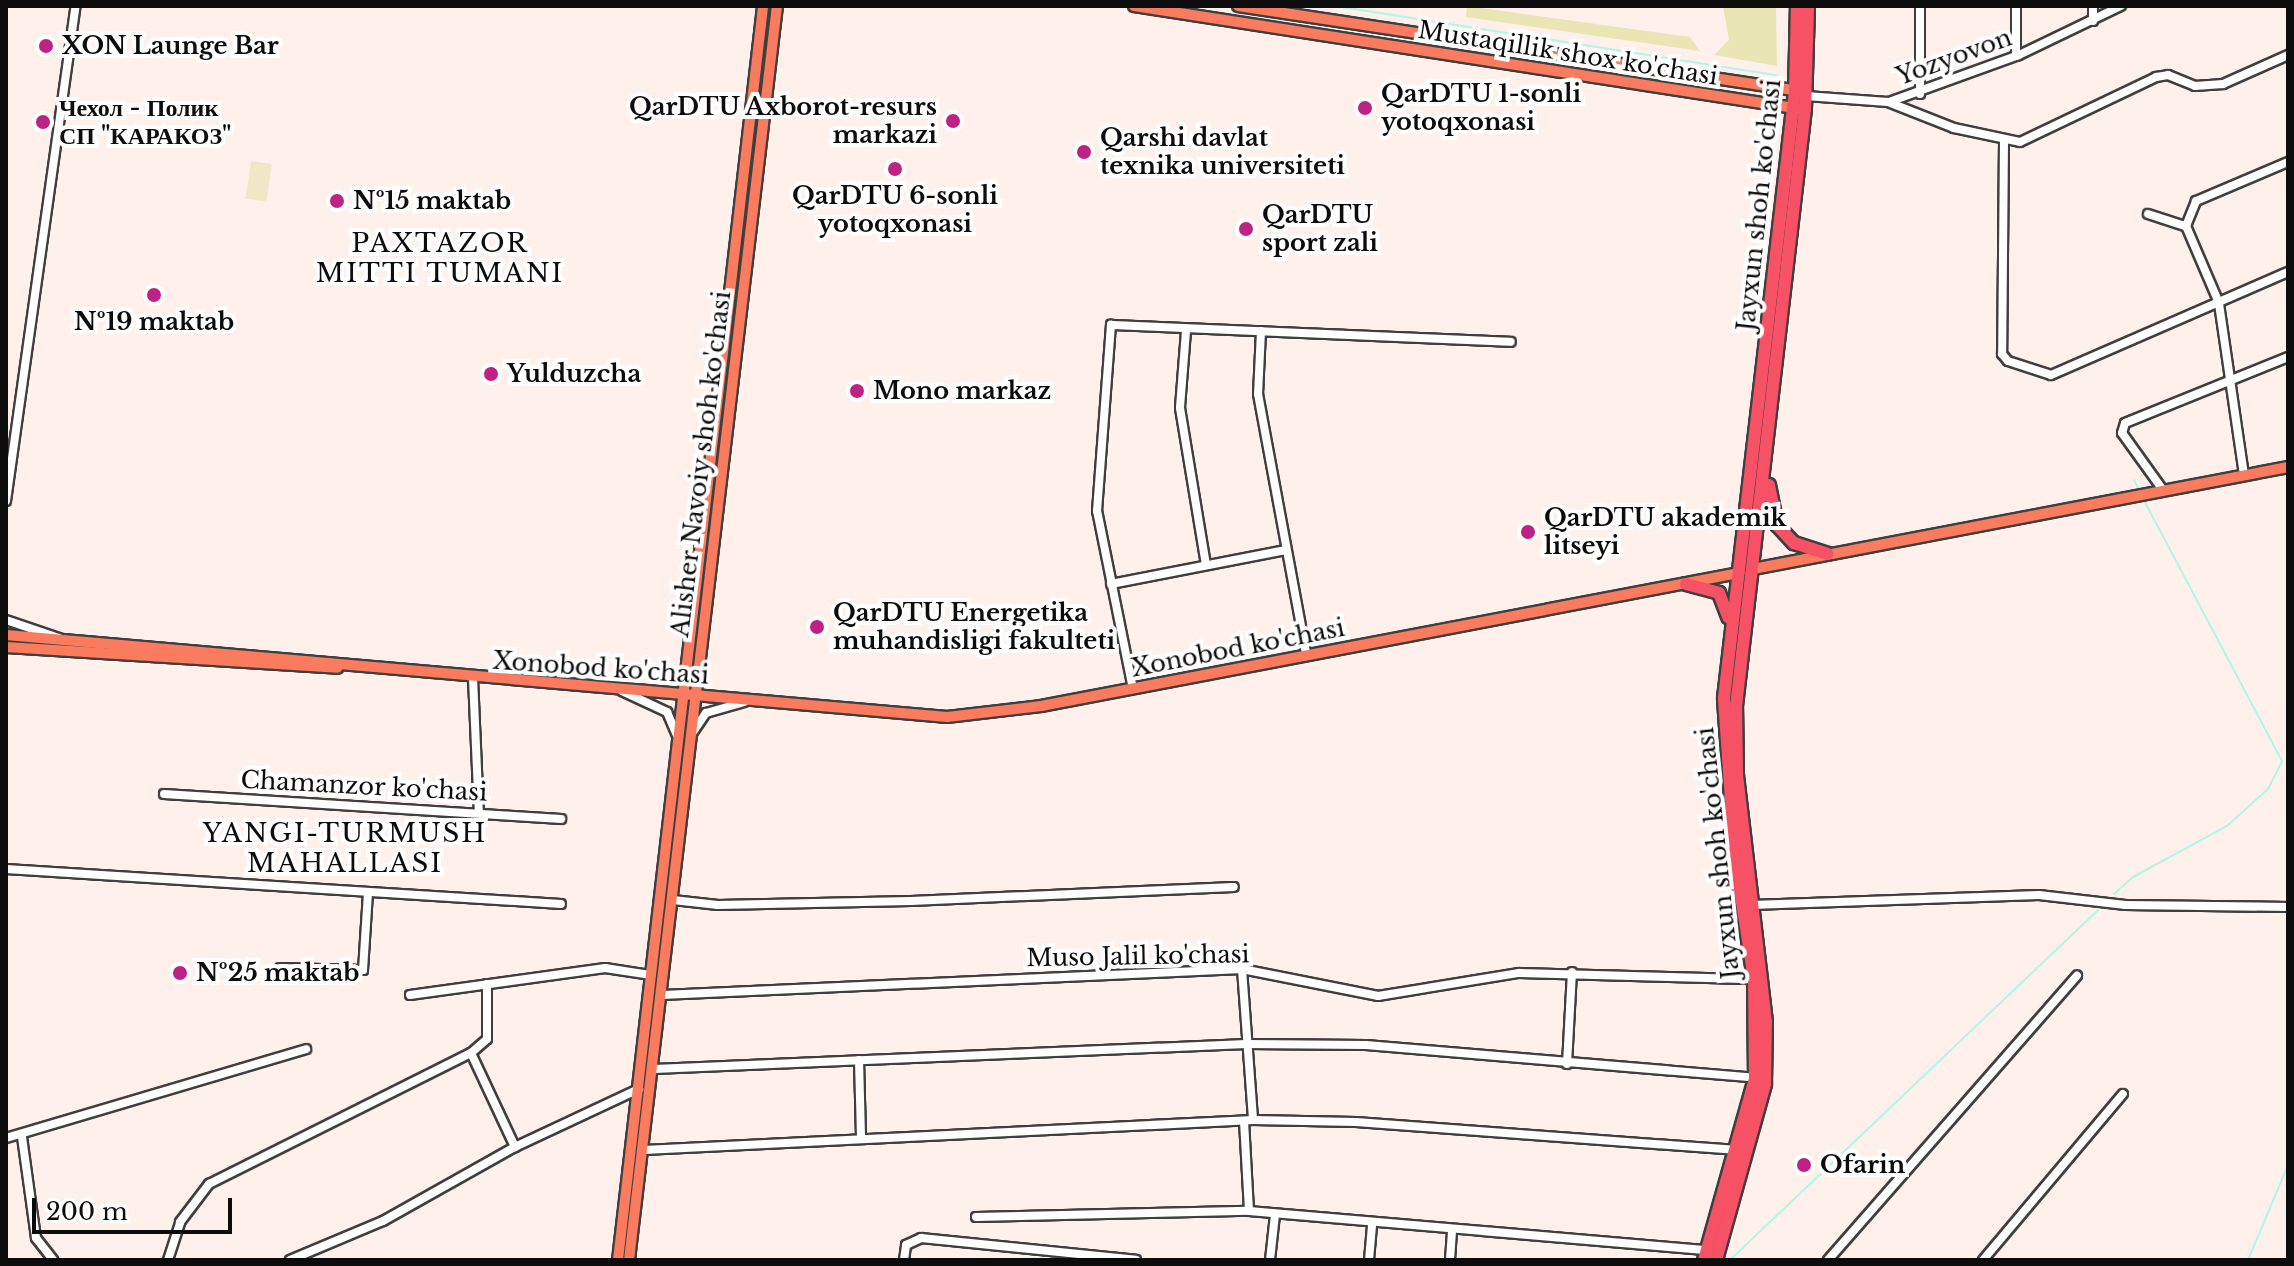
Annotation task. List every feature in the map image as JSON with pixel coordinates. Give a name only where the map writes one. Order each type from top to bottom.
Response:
[{"type":"highway","name":"Jayxun shoh ko'chasi","points":[[1711,1255],[1755,1078],[1754,979],[1726,773],[1729,654],[1801,99],[1797,6]]},
{"type":"highway","name":"Jayxun shoh ko'chasi","points":[[1711,1255],[1765,1084],[1766,1022],[1737,774],[1736,706],[1767,468],[1808,6]]},
{"type":"highway","points":[[1767,468],[1777,525],[1794,543],[1827,554]]},
{"type":"highway","points":[[1686,584],[1719,593],[1726,604],[1729,654]]},
{"type":"main road","name":"Alisher Navoiy shoh ko'chasi","points":[[629,1260],[657,1050],[742,189],[763,6]]},
{"type":"main road","name":"Alisher Navoiy shoh ko'chasi","points":[[618,1260],[681,694],[711,501],[777,6]]},
{"type":"main road","name":"Mustaqillik shox ko'chasi","points":[[1134,6],[1801,99]]},
{"type":"main road","name":"Mustaqillik shox ko'chasi","points":[[1238,6],[1801,99]]},
{"type":"main road","points":[[1753,569],[2288,467]]},
{"type":"main road","name":"Xonobod ko'chasi","points":[[6,635],[343,667],[947,717],[1133,689],[1739,573]]},
{"type":"main road","name":"Xonobod ko'chasi","points":[[6,647],[323,670],[343,667]]},
{"type":"street","points":[[6,501],[76,6]]},
{"type":"street","points":[[1920,6],[1920,94]]},
{"type":"street","points":[[2016,6],[2016,56]]},
{"type":"street","points":[[2093,6],[2093,21]]},
{"type":"street","name":"Yozyovon","points":[[1888,102],[1920,94],[2016,56],[2121,6]]},
{"type":"street","points":[[1801,99],[1888,102],[2004,141],[2029,139],[2156,77],[2168,75],[2195,86],[2223,84],[2288,55]]},
{"type":"street","points":[[2004,141],[2002,354],[2008,361],[2051,375],[2288,272]]},
{"type":"street","points":[[2244,475],[2219,303],[2186,226],[2196,201],[2288,162]]},
{"type":"street","points":[[742,189],[754,190]]},
{"type":"street","points":[[2148,214],[2186,226]]},
{"type":"street","points":[[1133,689],[1097,511],[1111,325],[1186,331],[1261,331],[1511,342]]},
{"type":"street","points":[[1186,331],[1180,408],[1206,565]]},
{"type":"street","points":[[1261,331],[1258,394],[1306,654]]},
{"type":"street","points":[[2163,490],[2121,427],[2288,357]]},
{"type":"street","points":[[1111,584],[1286,550]]},
{"type":"street","name":"Xonobod ko'chasi","points":[[1739,573],[1753,569]]},
{"type":"street","points":[[6,620],[42,628],[63,640]]},
{"type":"street","points":[[473,678],[479,813]]},
{"type":"street","points":[[618,689],[667,712],[678,738]]},
{"type":"street","points":[[690,740],[706,713],[752,700]]},
{"type":"street","name":"Chamanzor ko'chasi","points":[[164,794],[561,819]]},
{"type":"street","points":[[6,869],[561,904]]},
{"type":"street","points":[[673,900],[718,905],[911,901],[1234,887]]},
{"type":"street","points":[[280,968],[363,970],[368,893]]},
{"type":"street","points":[[1751,905],[2039,895],[2125,905],[2288,907]]},
{"type":"street","points":[[410,995],[605,968],[651,975]]},
{"type":"street","points":[[1242,969],[1249,1211]]},
{"type":"street","name":"Muso Jalil ko'chasi","points":[[662,995],[1242,969],[1378,996],[1494,974],[1572,972],[1754,979]]},
{"type":"street","points":[[1567,1064],[1572,972]]},
{"type":"street","points":[[1828,1260],[2077,976]]},
{"type":"street","points":[[168,1260],[180,1222],[209,1184],[471,1053],[489,1032],[487,984]]},
{"type":"street","points":[[654,1069],[1246,1044],[1366,1045],[1755,1078]]},
{"type":"street","points":[[643,1048],[657,1050]]},
{"type":"street","points":[[6,1138],[22,1137],[306,1049]]},
{"type":"street","points":[[471,1053],[515,1147]]},
{"type":"street","points":[[859,1060],[861,1139]]},
{"type":"street","points":[[290,1260],[383,1221],[515,1147],[639,1089]]},
{"type":"street","points":[[1983,1260],[2123,1094]]},
{"type":"street","points":[[644,1150],[1248,1120],[1356,1122],[1738,1150]]},
{"type":"street","points":[[22,1137],[36,1238],[53,1260]]},
{"type":"street","points":[[976,1217],[1249,1211],[1711,1255]]},
{"type":"street","points":[[1270,1260],[1275,1215]]},
{"type":"street","points":[[1369,1260],[1372,1222]]},
{"type":"street","points":[[1450,1260],[1452,1229]]},
{"type":"street","points":[[904,1260],[906,1245],[921,1238],[1136,1260]]},
{"type":"shaded area","points":[[1467,6],[1690,37],[1700,51],[1466,17]]},
{"type":"shaded area","points":[[1723,6],[1776,6],[1777,66],[1714,55],[1729,40]]},
{"type":"shaded area","points":[[251,161],[272,164],[267,202],[246,199]]},
{"type":"waterway","points":[[1335,6],[1777,75]]},
{"type":"waterway","points":[[2134,480],[2139,490]]},
{"type":"waterway","points":[[2114,894],[2133,877],[2227,826],[2268,789],[2282,761],[2144,500]]},
{"type":"waterway","points":[[1730,1260],[2098,910]]},
{"type":"waterway","points":[[2248,1260],[2288,1165]]},
{"type":"place","name":"XON Launge Bar","points":[[46,46]]},
{"type":"place","name":"QarDTU 1-sonli yotoqxonasi","points":[[1365,108]]},
{"type":"place","name":"QarDTU Axborot-resurs markazi","points":[[953,121]]},
{"type":"place","name":"Чехол - Полик СП \"КАРАКОЗ\"","points":[[43,122]]},
{"type":"place","name":"Qarshi davlat texnika universiteti","points":[[1084,152]]},
{"type":"place","name":"QarDTU 6-sonli yotoqxonasi","points":[[895,169]]},
{"type":"place","name":"№15 maktab","points":[[337,201]]},
{"type":"place","name":"QarDTU sport zali","points":[[1246,229]]},
{"type":"place","name":"№19 maktab","points":[[154,295]]},
{"type":"place","name":"Yulduzcha","points":[[491,374]]},
{"type":"place","name":"Mono markaz","points":[[857,391]]},
{"type":"place","name":"QarDTU akademik litseyi","points":[[1528,532]]},
{"type":"place","name":"QarDTU Energetika muhandisligi fakulteti","points":[[817,627]]},
{"type":"place","name":"№25 maktab","points":[[180,973]]},
{"type":"place","name":"Ofarin","points":[[1804,1165]]},
{"type":"district","name":"PAXTAZOR MITTI TUMANI","points":[[440,259]]},
{"type":"district","name":"YANGI-TURMUSH MAHALLASI","points":[[345,849]]}]
